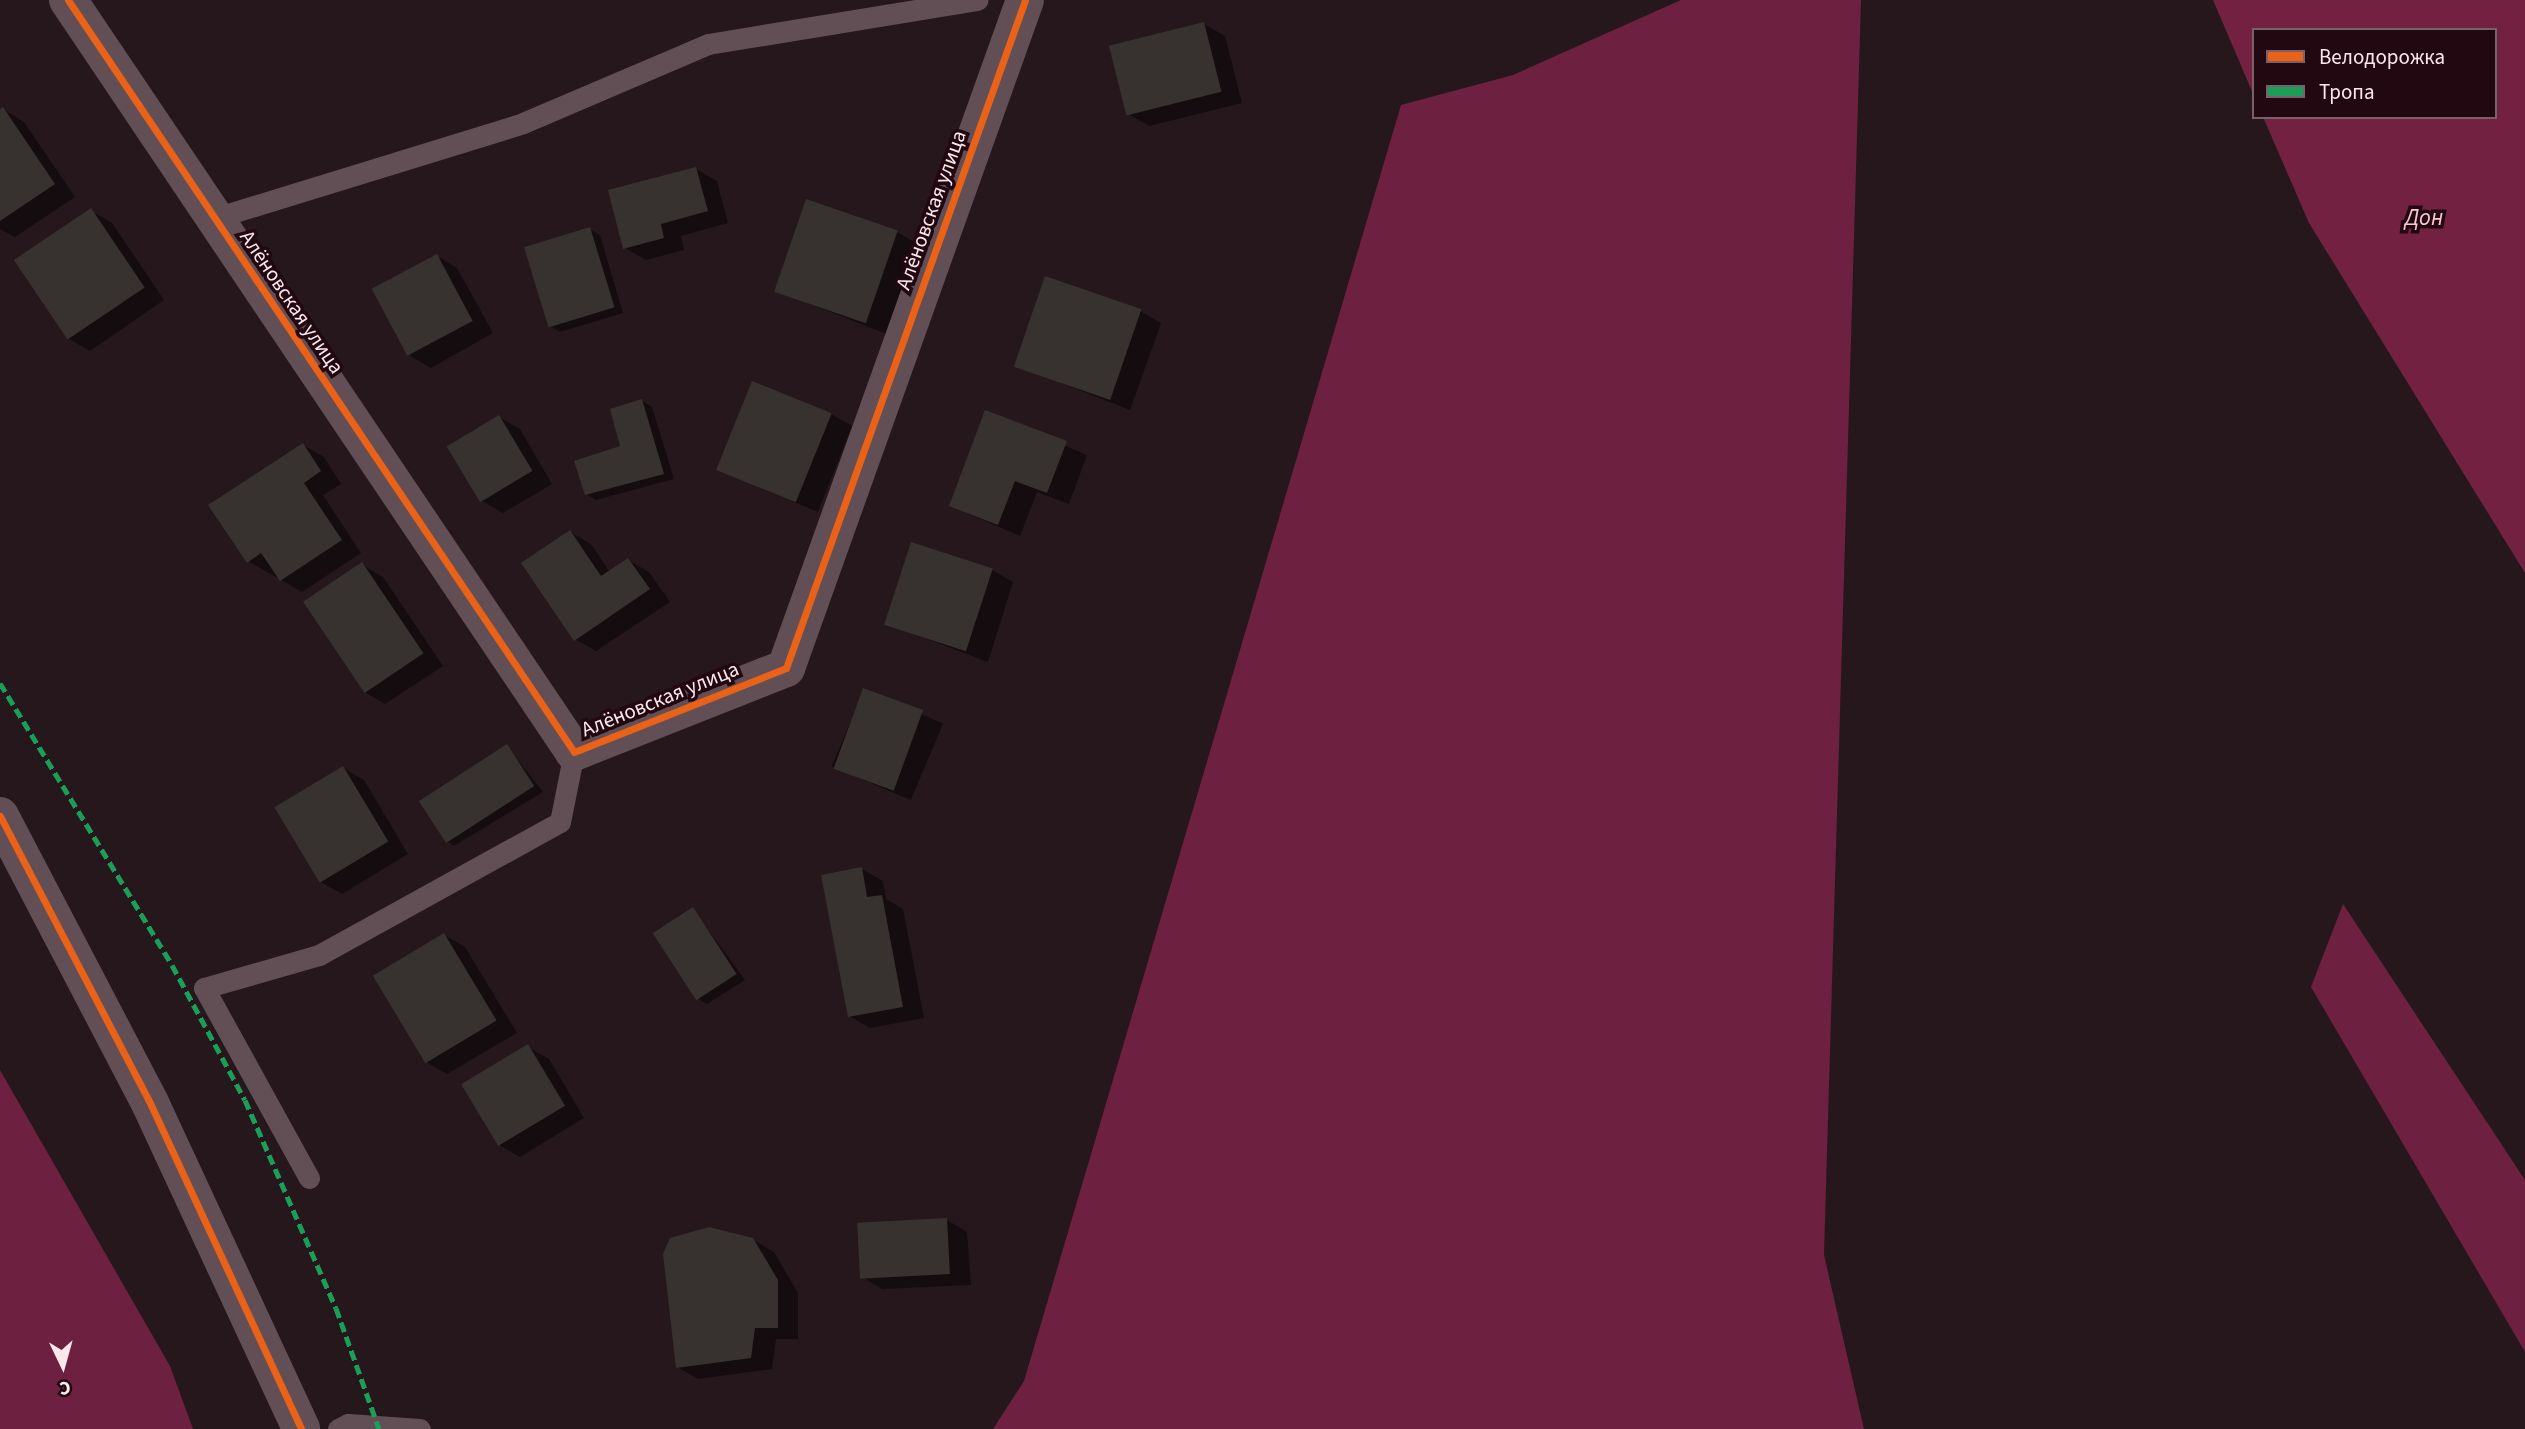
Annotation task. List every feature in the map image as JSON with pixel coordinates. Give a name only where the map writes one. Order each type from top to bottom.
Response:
[{"type":"street","name":"Алёновская улица","points":[[68,0],[574,752],[786,668],[1025,0]]},
{"type":"street","points":[[0,816],[150,1103],[301,1429]]},
{"type":"lane","points":[[215,218],[523,123],[708,44],[977,0]]},
{"type":"lane","points":[[309,1178],[204,988],[319,955],[560,822],[574,752]]},
{"type":"lane","points":[[338,1429],[348,1424],[420,1429]]},
{"type":"shaded area","points":[[1681,0],[1861,0],[1824,1255],[1864,1429],[993,1429],[1024,1381],[1401,105],[1513,75]]},
{"type":"shaded area","points":[[2343,904],[2525,1180],[2525,1352],[2311,987]]},
{"type":"shaded area","points":[[0,1070],[170,1366],[193,1429],[0,1429]]},
{"type":"water","name":"Дон","points":[[2213,0],[2525,0],[2525,573],[2309,223],[2264,119],[2497,119],[2497,28],[2252,28],[2252,91]]},
{"type":"building","points":[[1204,22],[1221,92],[1126,116],[1109,46]]},
{"type":"building","points":[[3,107],[55,184],[0,221],[0,109]]},
{"type":"building","points":[[696,167],[708,211],[661,224],[664,238],[623,249],[608,190]]},
{"type":"building","points":[[806,199],[898,231],[866,323],[774,292]]},
{"type":"building","points":[[91,208],[145,288],[68,340],[14,260]]},
{"type":"building","points":[[590,227],[615,307],[549,328],[524,247]]},
{"type":"building","points":[[437,254],[473,321],[407,356],[372,289]]},
{"type":"building","points":[[1045,276],[1141,309],[1110,400],[1014,367]]},
{"type":"building","points":[[752,381],[832,413],[796,502],[716,470]]},
{"type":"building","points":[[642,399],[664,474],[585,495],[574,461],[620,446],[610,409]]},
{"type":"building","points":[[985,410],[1067,441],[1047,493],[1015,481],[998,525],[949,506]]},
{"type":"building","points":[[499,415],[532,471],[480,502],[447,446]]},
{"type":"building","points":[[303,443],[321,471],[304,483],[342,540],[280,581],[261,553],[247,563],[208,505]]},
{"type":"building","points":[[570,530],[601,576],[628,558],[650,589],[574,641],[521,563]]},
{"type":"building","points":[[911,542],[993,569],[966,651],[884,625]]},
{"type":"building","points":[[362,562],[424,653],[365,693],[303,602]]},
{"type":"building","points":[[863,688],[923,710],[894,791],[834,769]]},
{"type":"building","points":[[507,744],[534,786],[446,843],[419,801]]},
{"type":"building","points":[[343,766],[388,841],[320,883],[274,807]]},
{"type":"building","points":[[862,867],[867,897],[882,895],[903,1007],[848,1017],[821,875]]},
{"type":"building","points":[[693,907],[737,974],[696,1000],[653,933]]},
{"type":"building","points":[[444,933],[497,1020],[425,1063],[373,976]]},
{"type":"building","points":[[528,1044],[565,1106],[498,1146],[461,1084]]},
{"type":"building","points":[[947,1218],[950,1274],[860,1279],[857,1223]]},
{"type":"building","points":[[709,1227],[753,1238],[778,1280],[778,1328],[755,1328],[751,1358],[676,1368],[663,1254],[670,1238]]},
{"type":"marked path","points":[[0,683],[172,965],[245,1100],[336,1308],[379,1429]]},
{"type":"cycle path","points":[[68,0],[574,752],[786,668],[1025,0]]},
{"type":"cycle path","points":[[0,816],[150,1103],[301,1429]]}]
